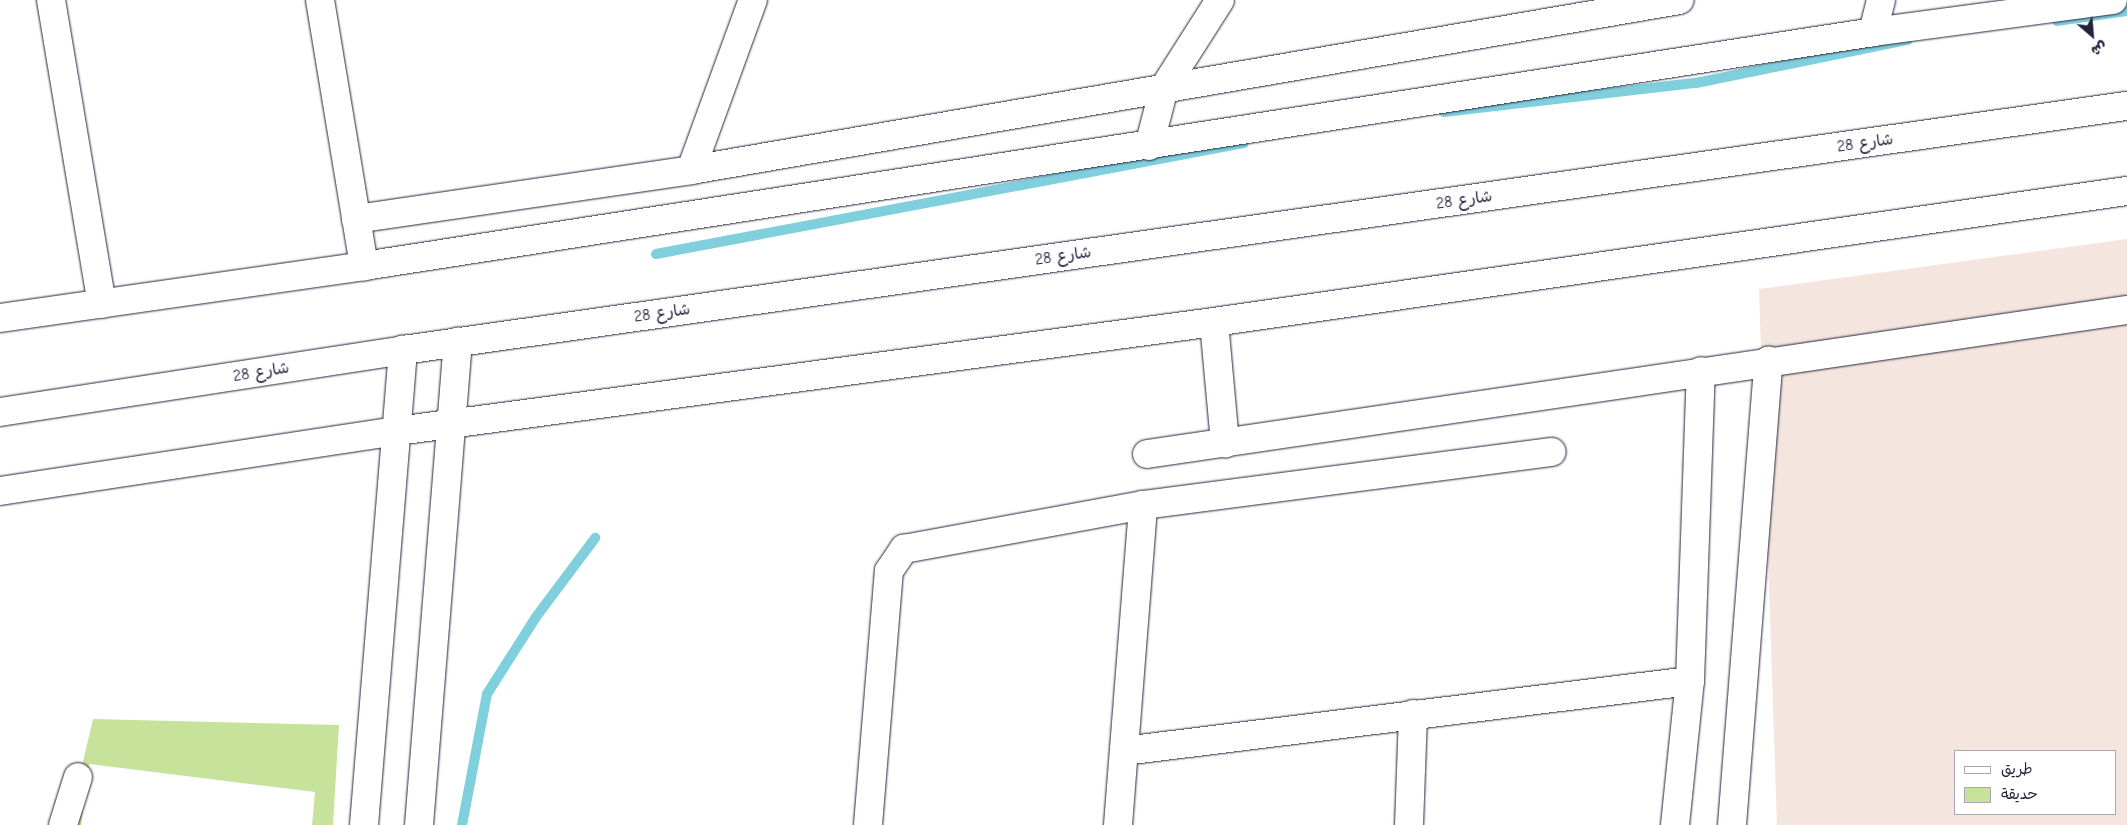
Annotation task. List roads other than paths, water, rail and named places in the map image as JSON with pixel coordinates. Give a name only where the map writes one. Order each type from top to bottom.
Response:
[{"type":"main road","points":[[51,0],[102,304]]},
{"type":"main road","points":[[320,0],[364,266]]},
{"type":"main road","points":[[691,170],[753,0]]},
{"type":"main road","points":[[1148,146],[1164,88],[1220,0]]},
{"type":"main road","points":[[356,219],[691,170],[1164,88],[1583,7],[1679,0]]},
{"type":"main road","points":[[1873,32],[1881,0]]},
{"type":"main road","points":[[0,318],[364,266],[1148,146],[1873,32],[2113,0]]},
{"type":"main road","name":"شارع 28","points":[[0,412],[458,342],[2127,106]]},
{"type":"main road","points":[[0,491],[452,423],[1214,322],[2127,192]]},
{"type":"main road","points":[[1147,454],[1225,444],[1769,360],[2127,310]]},
{"type":"main road","points":[[1214,322],[1225,444]]},
{"type":"main road","points":[[419,825],[458,342]]},
{"type":"main road","points":[[364,825],[403,350]]},
{"type":"main road","points":[[1732,825],[1769,360]]},
{"type":"main road","points":[[1675,825],[1690,681],[1701,371]]},
{"type":"main road","points":[[868,825],[889,571],[904,549],[1143,505],[1552,452]]},
{"type":"main road","points":[[1118,825],[1143,505]]},
{"type":"main road","points":[[1124,751],[1690,681]]},
{"type":"main road","points":[[1410,825],[1414,714]]},
{"type":"main road","points":[[63,825],[78,777]]},
{"type":"waterway","points":[[2057,21],[2127,11]]},
{"type":"waterway","points":[[1444,112],[1696,83],[1908,40]]},
{"type":"waterway","points":[[656,254],[1244,143]]},
{"type":"waterway","points":[[462,825],[487,694],[536,617],[595,538]]}]
